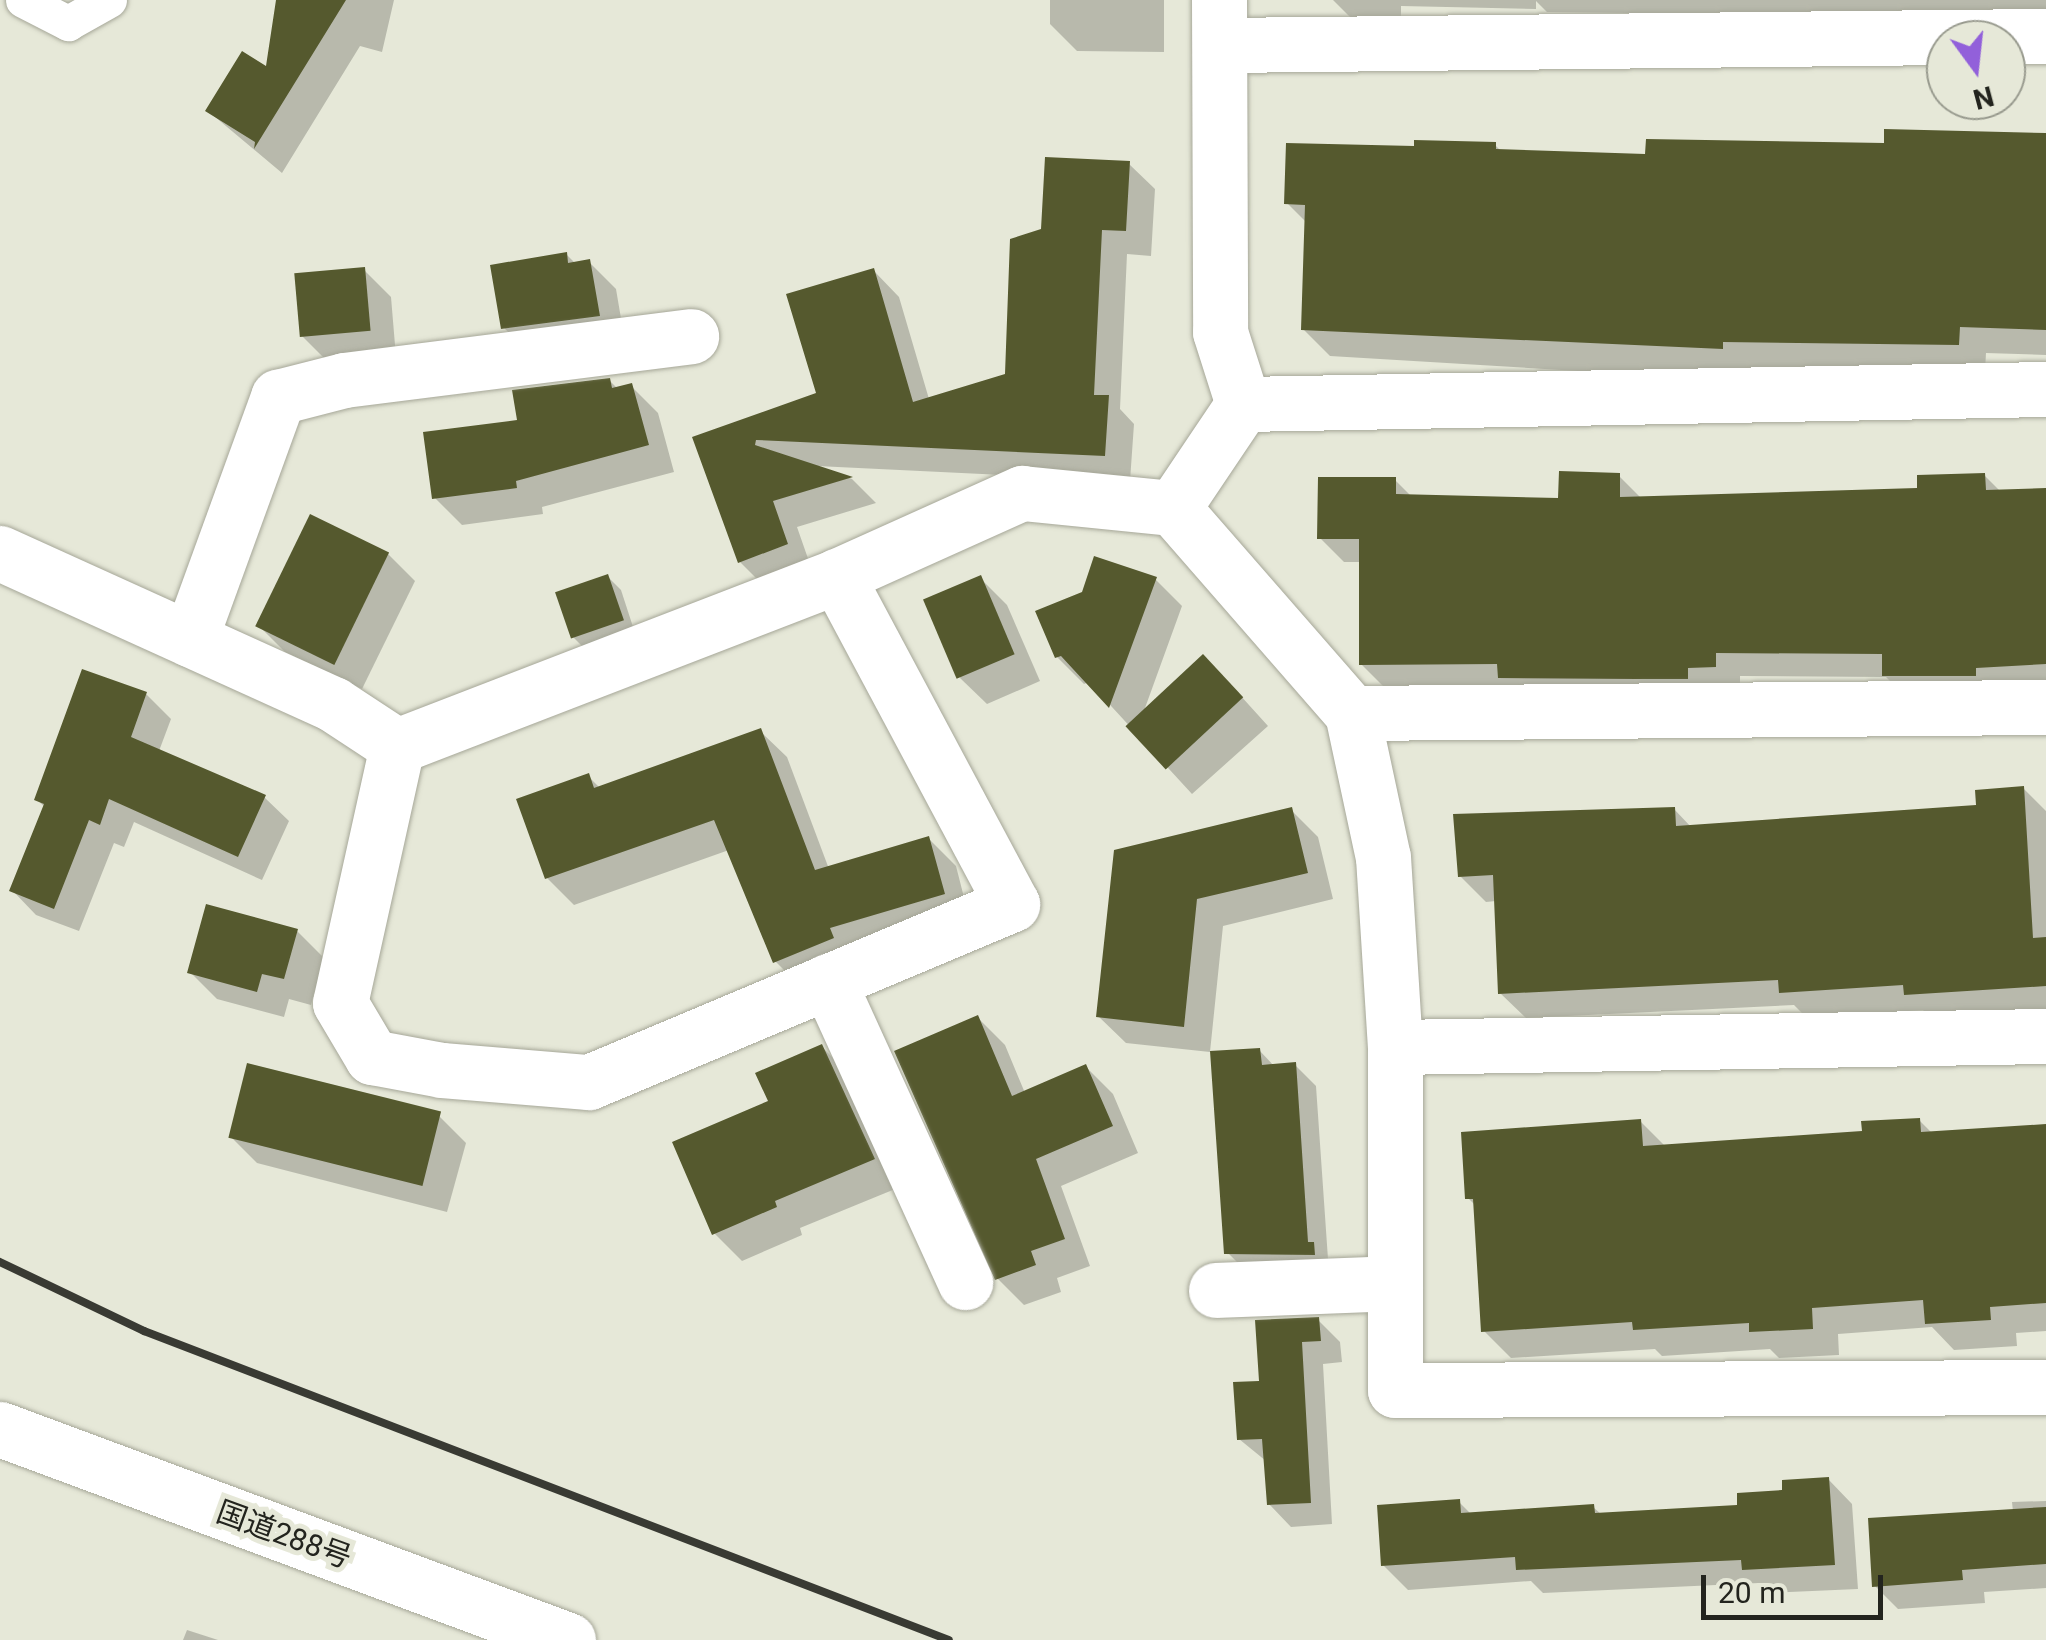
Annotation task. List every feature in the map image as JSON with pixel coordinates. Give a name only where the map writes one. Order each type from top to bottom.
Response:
[{"type":"main road","points":[[1243,404],[1220,332],[1220,23],[2046,36]]},
{"type":"main road","points":[[190,639],[278,397],[344,380],[691,336]]},
{"type":"main road","points":[[1243,404],[2046,389]]},
{"type":"main road","points":[[1173,508],[1243,404]]},
{"type":"main road","points":[[397,746],[837,576],[1022,493],[1173,508],[1352,713],[1384,856],[1396,1047],[1395,1390],[2046,1387]]},
{"type":"main road","points":[[0,553],[332,704],[397,746]]},
{"type":"main road","points":[[397,746],[340,1003],[372,1057],[442,1070],[589,1082],[1012,904],[837,576]]},
{"type":"main road","points":[[1352,713],[2046,707]]},
{"type":"main road","points":[[828,982],[965,1282]]},
{"type":"main road","points":[[1396,1047],[2046,1036]]},
{"type":"main road","points":[[1216,1290],[1395,1282]]},
{"type":"main road","name":"国道288号","points":[[0,1430],[568,1640]]},
{"type":"lane","points":[[23,0],[68,23],[100,9],[109,0]]},
{"type":"building","points":[[276,0],[346,0],[254,149],[255,142],[205,111],[242,51],[266,66]]},
{"type":"building","points":[[1884,129],[2046,133],[2046,330],[1960,327],[1959,345],[1723,342],[1723,349],[1301,330],[1305,205],[1284,204],[1286,143],[1414,146],[1414,140],[1496,142],[1496,149],[1645,154],[1646,139],[1884,143]]},
{"type":"building","points":[[1045,157],[1130,161],[1126,231],[1102,230],[1094,395],[1109,395],[1105,456],[756,440],[755,445],[853,477],[773,501],[788,544],[738,563],[692,437],[816,393],[786,294],[874,268],[913,402],[1005,374],[1010,239],[1041,229]]},
{"type":"building","points":[[567,252],[568,263],[590,259],[600,316],[501,329],[490,265]]},
{"type":"building","points":[[365,267],[371,331],[300,337],[294,273]]},
{"type":"building","points":[[610,378],[612,388],[632,383],[649,445],[516,481],[517,488],[432,499],[423,432],[517,420],[512,390]]},
{"type":"building","points":[[1559,471],[1620,473],[1620,497],[1917,488],[1917,475],[1985,473],[1986,490],[2046,488],[2046,664],[1976,668],[1976,676],[1882,676],[1882,654],[1716,653],[1716,667],[1688,668],[1688,679],[1498,678],[1497,664],[1359,665],[1359,539],[1317,539],[1318,477],[1396,477],[1396,494],[1558,498]]},
{"type":"building","points":[[310,514],[389,553],[334,665],[255,626]]},
{"type":"building","points":[[1094,556],[1157,577],[1109,708],[1061,656],[1055,658],[1035,611],[1082,592]]},
{"type":"building","points":[[608,574],[624,620],[571,639],[555,592]]},
{"type":"building","points":[[981,575],[1015,654],[957,679],[923,600]]},
{"type":"building","points":[[1203,654],[1243,697],[1166,769],[1125,726]]},
{"type":"building","points":[[82,669],[147,692],[131,737],[266,795],[238,857],[109,799],[100,825],[89,820],[54,909],[9,891],[44,804],[34,800]]},
{"type":"building","points":[[761,728],[815,870],[929,836],[945,894],[830,928],[834,938],[773,963],[714,820],[545,879],[516,799],[589,773],[594,788]]},
{"type":"building","points":[[2024,786],[2033,938],[2046,937],[2046,986],[1904,995],[1903,985],[1779,993],[1778,980],[1498,994],[1493,875],[1458,877],[1453,814],[1675,807],[1676,826],[1976,805],[1975,790]]},
{"type":"building","points":[[1292,807],[1308,873],[1197,899],[1184,1027],[1096,1017],[1114,850]]},
{"type":"building","points":[[206,904],[298,929],[284,979],[262,974],[257,992],[187,973]]},
{"type":"building","points":[[978,1015],[1012,1096],[1086,1064],[1113,1126],[1036,1159],[1065,1239],[1031,1251],[1036,1265],[995,1280],[894,1051]]},
{"type":"building","points":[[822,1044],[875,1159],[775,1201],[777,1207],[712,1235],[672,1142],[768,1101],[755,1073]]},
{"type":"building","points":[[1260,1048],[1262,1065],[1296,1062],[1308,1242],[1314,1242],[1315,1255],[1224,1254],[1210,1051]]},
{"type":"building","points":[[247,1063],[441,1111],[422,1186],[228,1138]]},
{"type":"building","points":[[1920,1118],[1921,1132],[2046,1124],[2046,1303],[1990,1307],[1991,1320],[1925,1324],[1923,1300],[1812,1308],[1813,1329],[1749,1332],[1749,1323],[1633,1330],[1632,1322],[1481,1332],[1473,1199],[1465,1199],[1461,1132],[1641,1119],[1643,1146],[1862,1131],[1861,1121]]},
{"type":"building","points":[[1319,1317],[1321,1341],[1302,1342],[1311,1503],[1267,1505],[1262,1439],[1237,1440],[1233,1382],[1259,1381],[1255,1320]]},
{"type":"building","points":[[1829,1477],[1835,1565],[1742,1570],[1741,1560],[1516,1570],[1515,1557],[1381,1566],[1377,1505],[1460,1499],[1461,1513],[1594,1504],[1595,1513],[1737,1505],[1737,1493],[1782,1490],[1782,1480]]},
{"type":"building","points":[[2046,1507],[2046,1564],[1962,1570],[1963,1580],[1872,1587],[1868,1518]]},
{"type":"railway","points":[[0,1262],[144,1331],[949,1640]]}]
